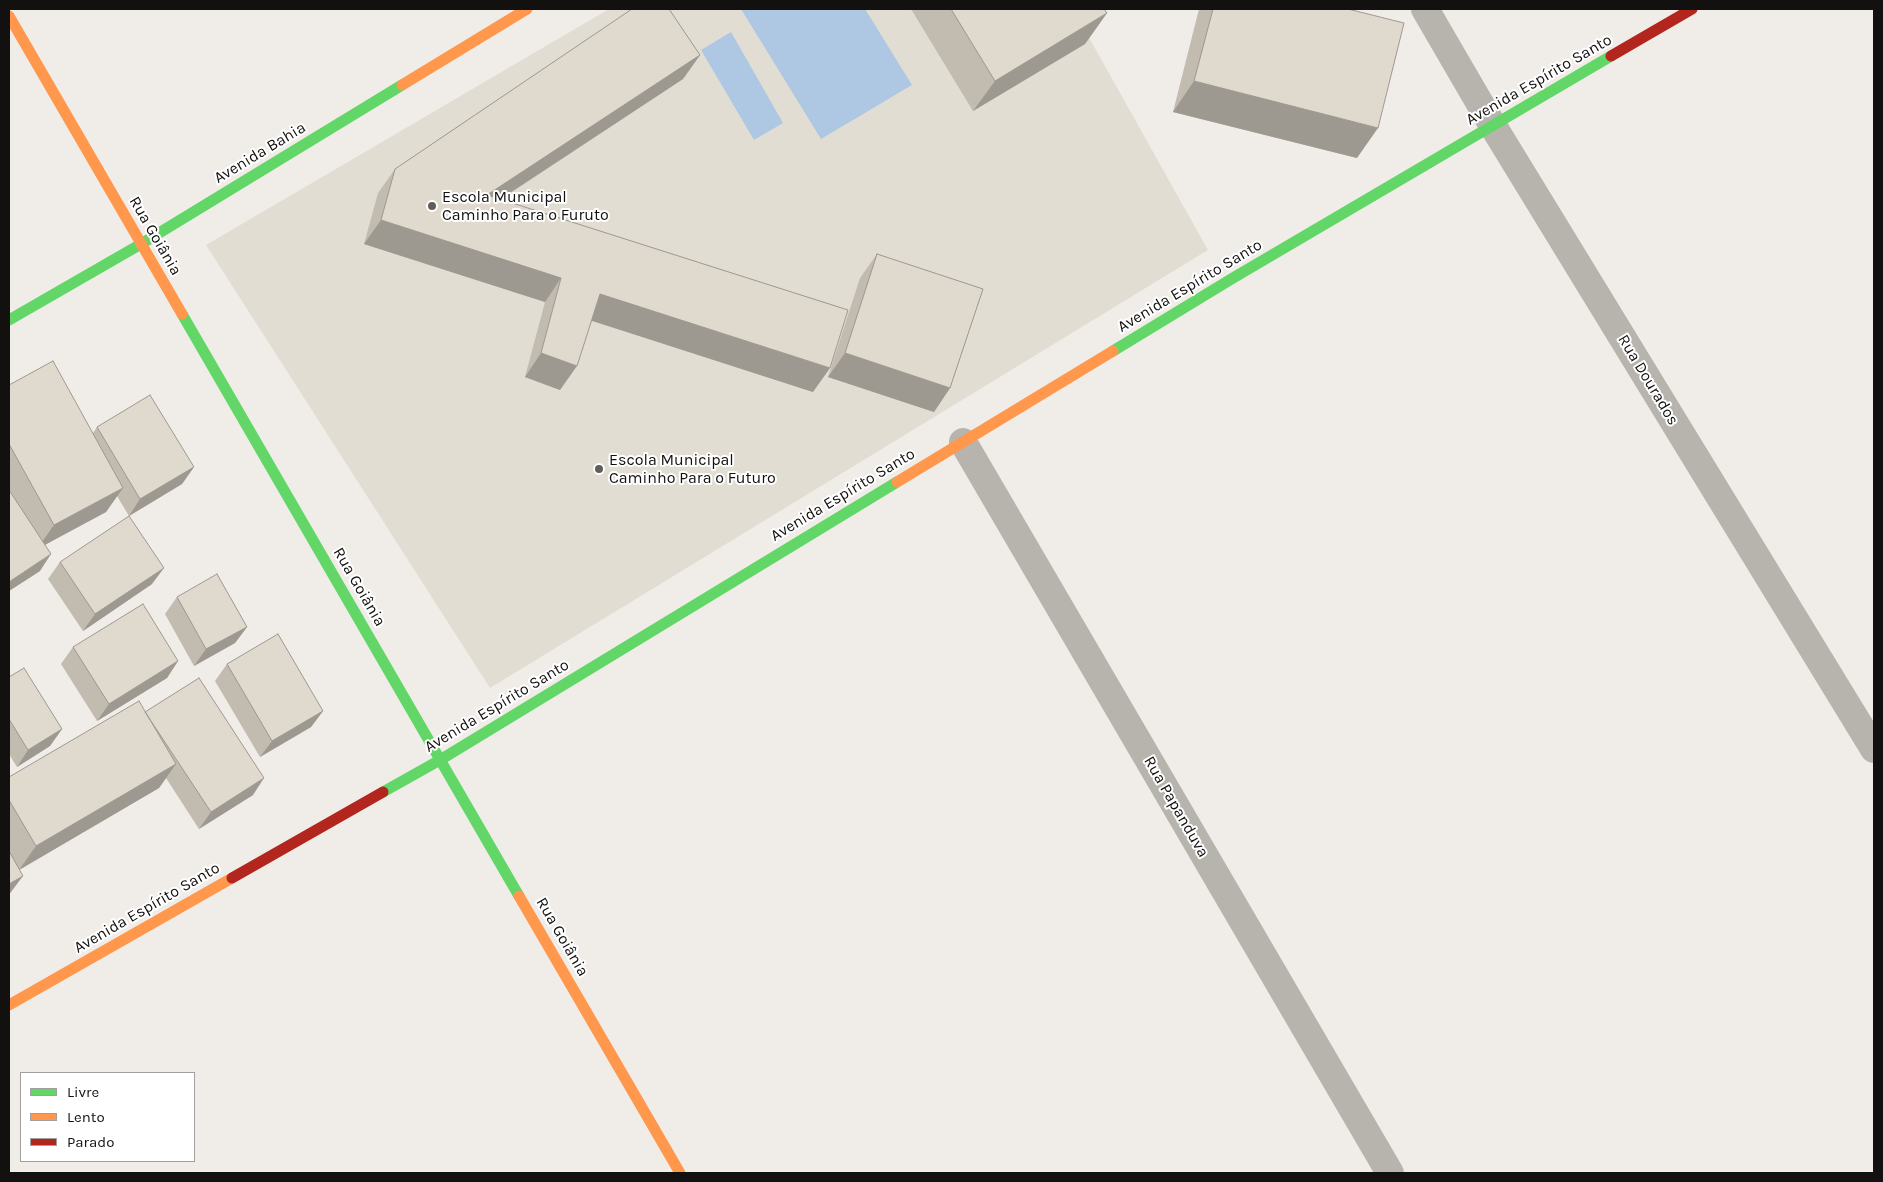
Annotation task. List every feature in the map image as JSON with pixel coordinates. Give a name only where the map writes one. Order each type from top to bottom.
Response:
[{"type":"street","name":"Avenida Bahia","points":[[9,320],[141,244],[527,9]]},
{"type":"street","name":"Rua Dourados","points":[[1425,9],[1493,126],[1874,749]]},
{"type":"street","name":"Avenida Espírito Santo","points":[[9,1005],[440,760],[1233,278],[1692,9]]},
{"type":"street","name":"Rua Goiânia","points":[[9,16],[680,1173]]},
{"type":"street","name":"Rua Papanduva","points":[[963,442],[1390,1173]]},
{"type":"shaded area","name":"Escola Municipal Caminho Para o Futuro","points":[[609,9],[1073,9],[1208,250],[490,688],[206,245]]},
{"type":"water","points":[[741,9],[865,9],[912,85],[821,139]]},
{"type":"water","points":[[731,32],[783,123],[754,140],[701,50]]},
{"type":"building","name":"Escola Municipal Caminho Para o Furuto","points":[[632,9],[669,9],[700,55],[487,195],[848,310],[830,368],[600,294],[577,366],[541,353],[561,278],[381,220],[395,169]]},
{"type":"building","points":[[951,9],[1104,9],[1107,13],[995,81]]},
{"type":"building","points":[[1213,9],[1348,9],[1404,23],[1378,128],[1194,81]]},
{"type":"building","points":[[877,254],[983,289],[950,388],[845,353]]},
{"type":"building","points":[[53,361],[123,488],[54,525],[9,444],[9,385]]},
{"type":"building","points":[[150,395],[194,467],[140,499],[97,427]]},
{"type":"building","points":[[9,490],[51,554],[9,582]]},
{"type":"building","points":[[129,516],[164,568],[95,614],[60,562]]},
{"type":"building","points":[[217,574],[247,627],[206,649],[177,597]]},
{"type":"building","points":[[143,604],[178,661],[109,704],[73,647]]},
{"type":"building","points":[[278,634],[323,711],[272,741],[227,664]]},
{"type":"building","points":[[24,668],[62,729],[28,750],[9,719],[9,677]]},
{"type":"building","points":[[199,678],[264,778],[211,812],[145,712]]},
{"type":"building","points":[[139,701],[176,764],[36,846],[9,800],[9,777]]},
{"type":"building","points":[[9,851],[23,876],[9,884]]},
{"type":"traffic: fast","points":[[1113,351],[1233,278],[1611,56]]},
{"type":"traffic: fast","points":[[9,320],[141,244],[402,85]]},
{"type":"traffic: fast","points":[[182,314],[519,896]]},
{"type":"traffic: fast","points":[[383,792],[440,760],[897,482]]},
{"type":"traffic: slow","points":[[402,85],[527,9]]},
{"type":"traffic: slow","points":[[9,16],[182,314]]},
{"type":"traffic: slow","points":[[897,482],[1113,351]]},
{"type":"traffic: slow","points":[[9,1005],[232,878]]},
{"type":"traffic: slow","points":[[519,896],[680,1173]]},
{"type":"traffic: jam","points":[[1611,56],[1692,9]]},
{"type":"traffic: jam","points":[[232,878],[383,792]]},
{"type":"place","name":"Escola Municipal Caminho Para o Furuto","points":[[432,206]]},
{"type":"place","name":"Escola Municipal Caminho Para o Futuro","points":[[599,469]]}]
